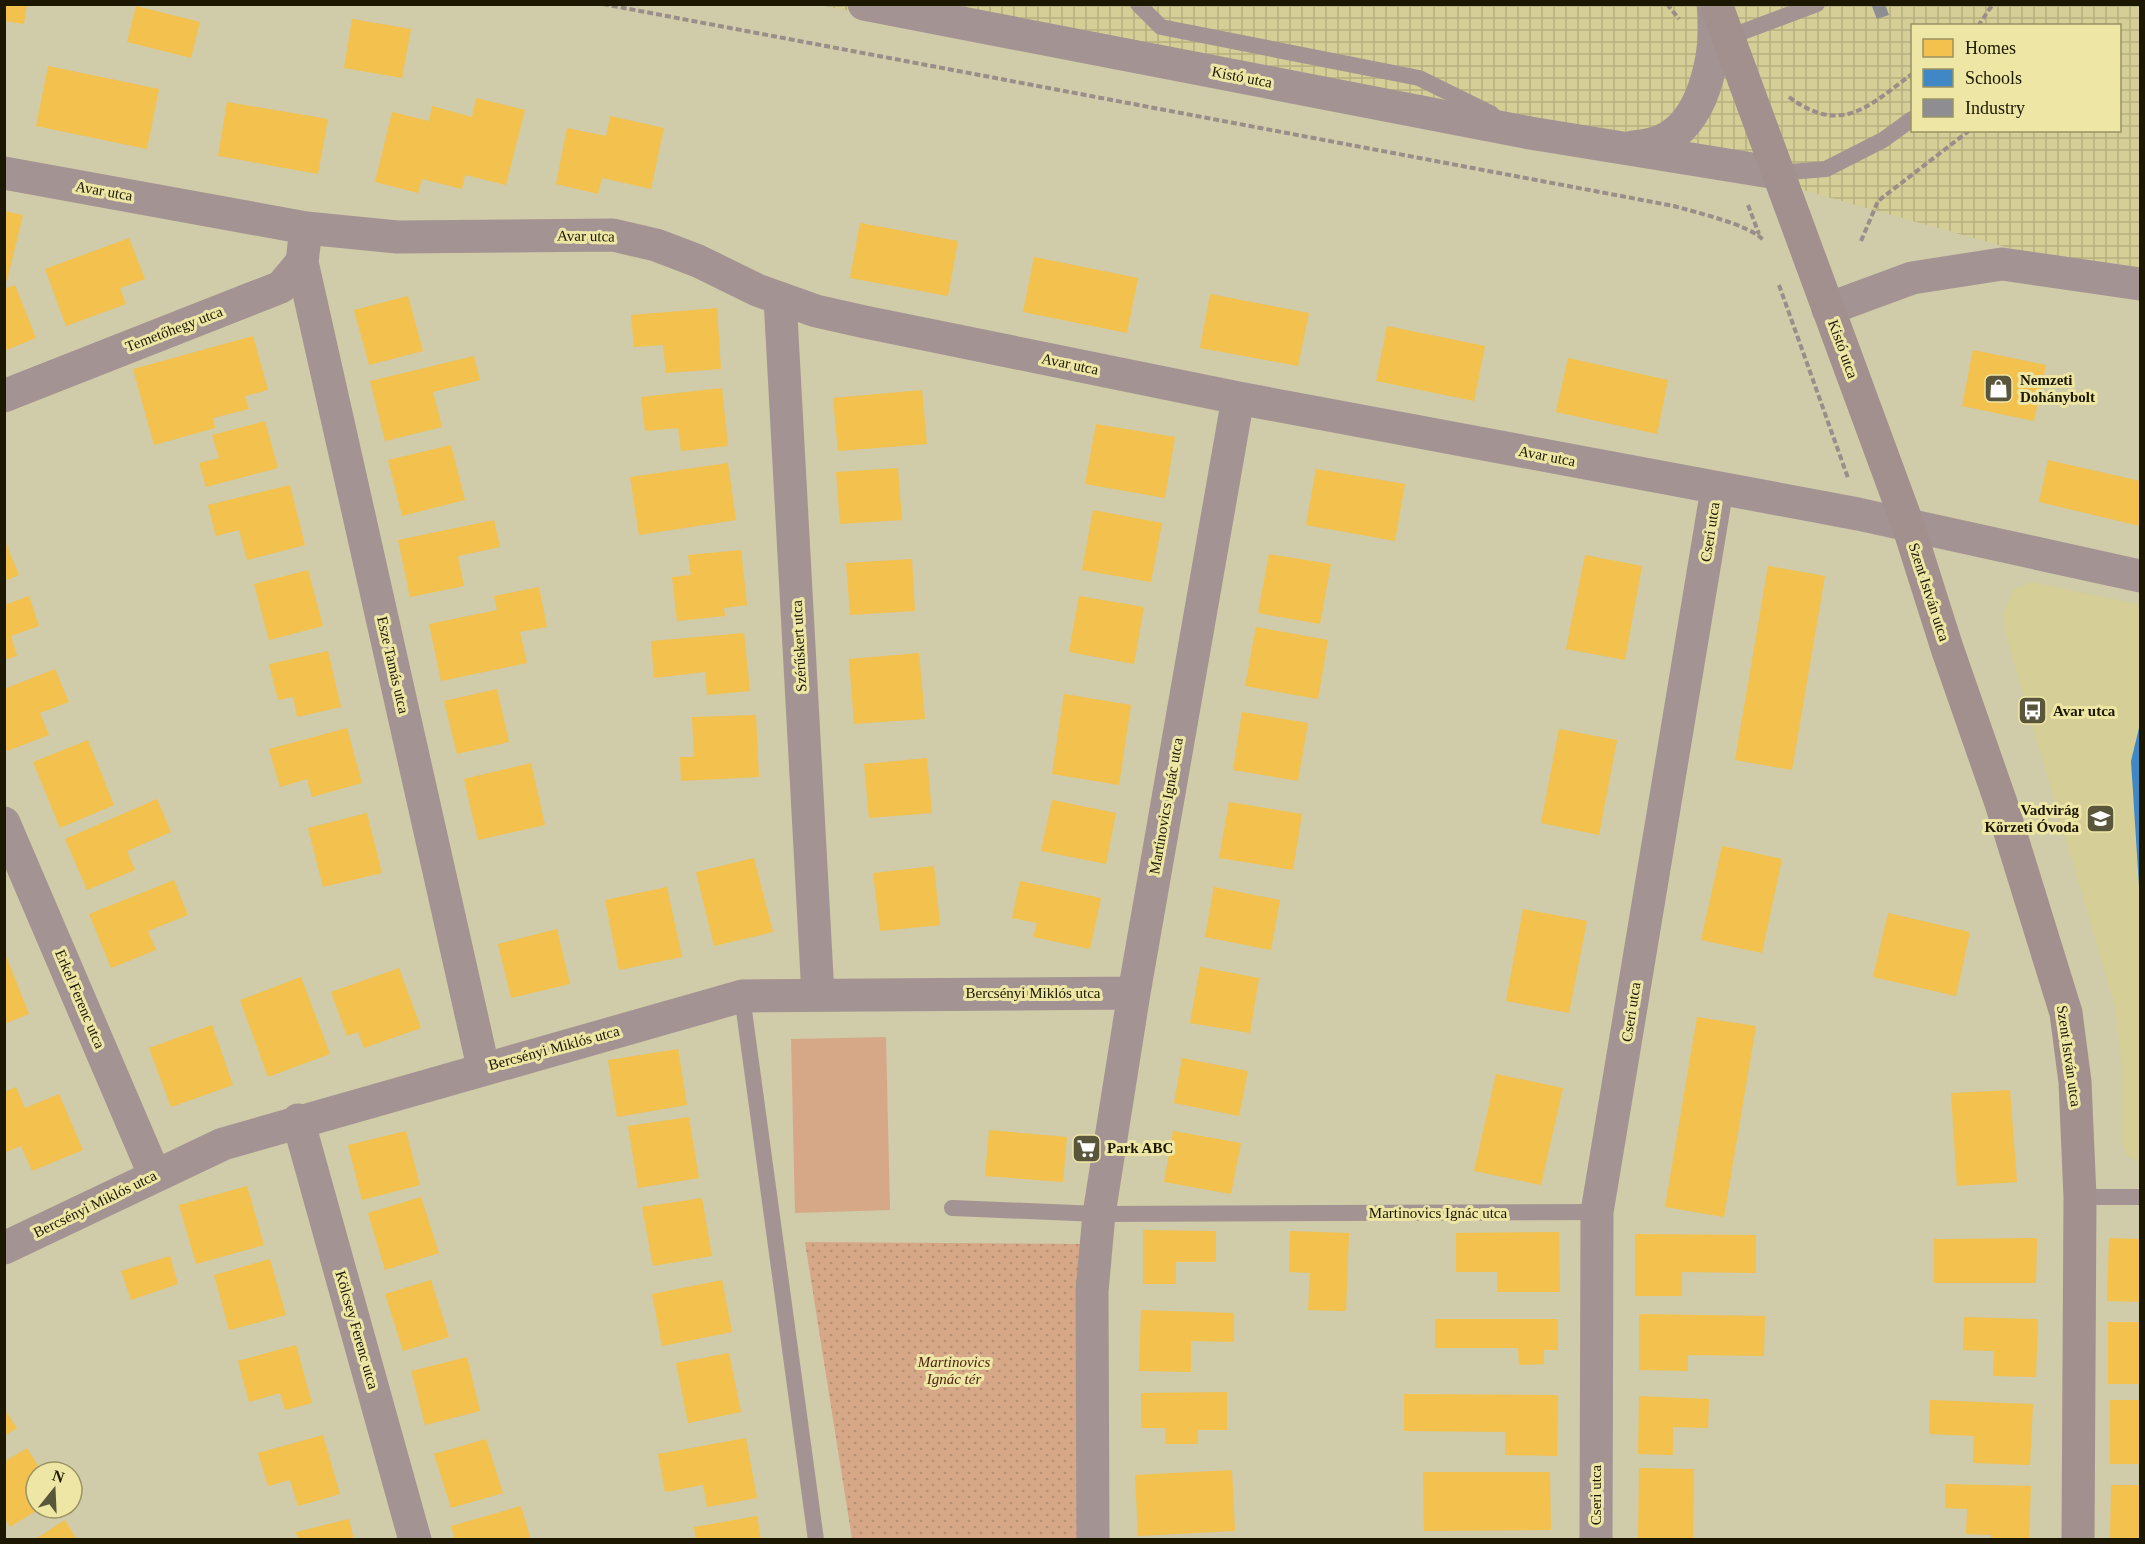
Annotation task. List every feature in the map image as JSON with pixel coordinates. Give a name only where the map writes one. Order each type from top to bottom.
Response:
[{"type":"street","name":"Kistó utca","points":[[864,4],[1530,133],[1777,173]]},
{"type":"street","name":"Kistó utca","points":[[1621,149],[1653,145],[1670,137],[1686,122],[1700,97],[1713,55],[1716,24],[1714,4]]},
{"type":"street","name":"Kistó utca","points":[[1714,4],[1729,37],[1908,525]]},
{"type":"street","name":"Avar utca","points":[[4,173],[306,228],[397,237],[613,235],[656,244],[780,298],[816,311],[865,322],[1238,398],[1717,489],[1858,513],[2140,576]]},
{"type":"street","points":[[302,262],[306,228]]},
{"type":"street","name":"Temetőhegy utca","points":[[4,396],[280,287],[302,262]]},
{"type":"street","name":"Esze Tamás utca","points":[[302,262],[483,1067]]},
{"type":"street","points":[[1828,309],[1912,278],[2002,264],[2140,284]]},
{"type":"street","name":"Szérűskert utca","points":[[780,298],[818,995]]},
{"type":"street","name":"Martinovics Ignác utca","points":[[1099,1214],[1134,993],[1238,398]]},
{"type":"street","name":"Cseri utca","points":[[1596,1539],[1598,1212],[1717,489]]},
{"type":"street","name":"Szent István utca","points":[[1908,525],[1947,648],[2001,803],[2066,1013],[2075,1082],[2080,1197],[2078,1539]]},
{"type":"street","name":"Erkel Ferenc utca","points":[[4,823],[155,1176]]},
{"type":"street","name":"Bercsényi Miklós utca","points":[[4,1248],[223,1144],[483,1067],[742,996],[1134,993]]},
{"type":"street","name":"Kölcsey Ferenc utca","points":[[298,1120],[416,1539]]},
{"type":"street","points":[[1094,1539],[1092,1291],[1099,1214]]},
{"type":"lane","points":[[1138,4],[1161,27],[1419,78],[1530,133]]},
{"type":"lane","points":[[1729,37],[1817,4]]},
{"type":"lane","points":[[1777,173],[1827,169],[1883,140],[1911,120]]},
{"type":"lane","points":[[742,996],[816,1539]]},
{"type":"lane","points":[[2080,1197],[2140,1197]]},
{"type":"lane","name":"Martinovics Ignác utca","points":[[952,1208],[1099,1214],[1598,1212]]},
{"type":"path","points":[[603,4],[1674,206],[1760,235],[1768,250]]},
{"type":"path","points":[[1979,24],[1993,4]]},
{"type":"path","points":[[1788,95],[1800,105],[1819,113],[1839,117],[1858,111],[1911,75]]},
{"type":"path","points":[[1861,241],[1878,201],[1966,132]]},
{"type":"path","points":[[1778,279],[1790,321],[1841,455],[1858,513]]},
{"type":"shaded area","points":[[818,5],[2140,5],[2140,272],[2048,259],[1732,170],[1533,139]]},
{"type":"shaded area","name":"Vadvirág Körzeti Óvoda","points":[[2032,582],[2140,605],[2140,1163],[2127,1155],[2121,1141],[2122,1071],[2115,1006],[2005,632],[2004,613],[2013,590]]},
{"type":"green space","points":[[886,1037],[890,1210],[795,1213],[791,1039]]},
{"type":"green space","name":"Martinovics Ignác tér","points":[[805,1242],[1083,1244],[1082,1539],[852,1539]]},
{"type":"building: Homes","points":[[4,4],[27,4],[24,24],[4,21]]},
{"type":"building: Homes","points":[[136,6],[200,22],[191,58],[127,42]]},
{"type":"building: Homes","points":[[352,19],[411,29],[402,78],[344,68]]},
{"type":"building: Homes","points":[[48,66],[159,89],[147,149],[36,126]]},
{"type":"building: Homes","points":[[476,98],[525,110],[506,185],[465,175],[462,189],[422,179],[418,193],[375,182],[392,112],[429,121],[432,106],[472,117]]},
{"type":"building: Homes","points":[[227,102],[328,119],[318,174],[218,156]]},
{"type":"building: Homes","points":[[610,116],[664,128],[651,189],[602,178],[598,194],[556,184],[567,128],[606,136]]},
{"type":"building: Homes","points":[[4,211],[23,215],[7,281],[4,280]]},
{"type":"building: Homes","points":[[860,223],[958,241],[948,296],[850,278]]},
{"type":"building: Homes","points":[[129,238],[145,279],[120,288],[126,304],[66,326],[45,269]]},
{"type":"building: Homes","points":[[1034,257],[1138,278],[1127,333],[1023,312]]},
{"type":"building: Homes","points":[[15,285],[36,338],[4,351],[4,289]]},
{"type":"building: Homes","points":[[1210,294],[1309,313],[1298,366],[1200,348]]},
{"type":"building: Homes","points":[[408,296],[423,351],[369,365],[354,310]]},
{"type":"building: Homes","points":[[717,308],[721,369],[666,373],[663,345],[634,347],[631,315]]},
{"type":"building: Homes","points":[[1387,326],[1485,346],[1474,401],[1376,381]]},
{"type":"building: Homes","points":[[253,336],[268,390],[245,396],[249,409],[213,418],[215,428],[154,445],[133,369]]},
{"type":"building: Homes","points":[[1973,350],[2046,365],[2034,421],[1962,406]]},
{"type":"building: Homes","points":[[474,356],[480,380],[433,392],[442,427],[385,441],[370,381]]},
{"type":"building: Homes","points":[[1568,358],[1668,380],[1657,434],[1556,412]]},
{"type":"building: Homes","points":[[722,388],[728,446],[681,451],[678,428],[645,431],[641,397]]},
{"type":"building: Homes","points":[[922,390],[927,444],[838,451],[833,398]]},
{"type":"building: Homes","points":[[265,421],[278,468],[206,487],[199,463],[219,458],[212,435]]},
{"type":"building: Homes","points":[[1096,424],[1175,437],[1165,498],[1085,484]]},
{"type":"building: Homes","points":[[451,445],[465,500],[402,516],[388,460]]},
{"type":"building: Homes","points":[[2048,460],[2140,481],[2140,526],[2039,502]]},
{"type":"building: Homes","points":[[728,463],[736,520],[639,535],[630,477]]},
{"type":"building: Homes","points":[[898,468],[902,520],[840,524],[836,472]]},
{"type":"building: Homes","points":[[1316,469],[1405,484],[1395,541],[1306,525]]},
{"type":"building: Homes","points":[[290,485],[305,545],[247,560],[239,530],[216,536],[208,505]]},
{"type":"building: Homes","points":[[1093,510],[1162,523],[1151,582],[1082,570]]},
{"type":"building: Homes","points":[[494,520],[500,547],[458,556],[464,586],[410,597],[398,540]]},
{"type":"building: Homes","points":[[4,539],[19,575],[4,581]]},
{"type":"building: Homes","points":[[741,550],[747,605],[724,608],[725,616],[677,621],[672,577],[691,575],[688,555]]},
{"type":"building: Homes","points":[[1269,554],[1331,564],[1320,624],[1258,613]]},
{"type":"building: Homes","points":[[1585,555],[1642,566],[1625,660],[1566,649]]},
{"type":"building: Homes","points":[[912,559],[915,611],[850,615],[846,563]]},
{"type":"building: Homes","points":[[1768,566],[1825,576],[1792,770],[1735,760]]},
{"type":"building: Homes","points":[[308,570],[323,626],[269,640],[254,584]]},
{"type":"building: Homes","points":[[539,587],[547,627],[520,632],[527,663],[441,681],[429,624],[497,610],[494,596]]},
{"type":"building: Homes","points":[[29,596],[39,626],[11,636],[17,656],[4,660],[4,605]]},
{"type":"building: Homes","points":[[1079,596],[1144,607],[1134,664],[1069,652]]},
{"type":"building: Homes","points":[[1256,627],[1328,640],[1318,699],[1245,686]]},
{"type":"building: Homes","points":[[744,633],[750,691],[707,695],[705,672],[654,678],[651,641]]},
{"type":"building: Homes","points":[[328,651],[341,707],[297,717],[293,697],[278,700],[269,664]]},
{"type":"building: Homes","points":[[919,653],[925,719],[854,724],[849,659]]},
{"type":"building: Homes","points":[[55,669],[69,702],[40,713],[49,735],[7,751],[4,745],[4,689]]},
{"type":"building: Homes","points":[[497,689],[509,742],[457,754],[444,701]]},
{"type":"building: Homes","points":[[1064,694],[1131,705],[1119,785],[1052,774]]},
{"type":"building: Homes","points":[[1242,712],[1308,723],[1298,781],[1233,770]]},
{"type":"building: Homes","points":[[756,715],[759,777],[681,781],[680,757],[694,757],[692,717]]},
{"type":"building: Homes","points":[[347,728],[362,783],[312,797],[307,779],[280,787],[269,749]]},
{"type":"building: Homes","points":[[1559,729],[1617,740],[1599,835],[1541,823]]},
{"type":"building: Homes","points":[[88,740],[114,805],[60,828],[33,762]]},
{"type":"building: Homes","points":[[927,758],[932,813],[869,818],[864,764]]},
{"type":"building: Homes","points":[[531,763],[545,825],[478,840],[464,779]]},
{"type":"building: Homes","points":[[157,799],[171,832],[127,851],[135,870],[87,890],[65,839]]},
{"type":"building: Homes","points":[[1052,800],[1116,813],[1106,864],[1041,851]]},
{"type":"building: Homes","points":[[1229,802],[1302,814],[1293,870],[1219,858]]},
{"type":"building: Homes","points":[[367,813],[382,873],[323,887],[308,828]]},
{"type":"building: Homes","points":[[1722,846],[1782,859],[1762,953],[1701,940]]},
{"type":"building: Homes","points":[[754,858],[773,932],[714,946],[696,872]]},
{"type":"building: Homes","points":[[934,866],[940,925],[880,931],[873,873]]},
{"type":"building: Homes","points":[[174,880],[188,915],[148,931],[156,950],[111,968],[89,914]]},
{"type":"building: Homes","points":[[1020,881],[1101,898],[1090,949],[1033,937],[1037,923],[1012,918]]},
{"type":"building: Homes","points":[[667,887],[682,957],[619,970],[605,900]]},
{"type":"building: Homes","points":[[1214,887],[1280,900],[1271,950],[1205,937]]},
{"type":"building: Homes","points":[[1523,909],[1587,921],[1569,1013],[1506,1001]]},
{"type":"building: Homes","points":[[1888,913],[1970,932],[1956,996],[1873,977]]},
{"type":"building: Homes","points":[[557,929],[570,984],[511,998],[498,944]]},
{"type":"building: Homes","points":[[4,951],[29,1014],[4,1024]]},
{"type":"building: Homes","points":[[1200,967],[1259,978],[1250,1033],[1190,1023]]},
{"type":"building: Homes","points":[[399,968],[421,1028],[364,1048],[358,1032],[347,1036],[331,992]]},
{"type":"building: Homes","points":[[301,977],[330,1054],[268,1077],[240,1000]]},
{"type":"building: Homes","points":[[1697,1017],[1756,1026],[1724,1217],[1665,1207]]},
{"type":"building: Homes","points":[[212,1025],[233,1085],[171,1107],[149,1048]]},
{"type":"building: Homes","points":[[678,1049],[687,1105],[617,1117],[608,1060]]},
{"type":"building: Homes","points":[[1182,1058],[1248,1071],[1239,1116],[1174,1103]]},
{"type":"building: Homes","points":[[1496,1074],[1563,1088],[1541,1185],[1474,1171]]},
{"type":"building: Homes","points":[[16,1087],[25,1108],[59,1094],[83,1150],[32,1171],[21,1146],[6,1152],[4,1092]]},
{"type":"building: Homes","points":[[2010,1090],[2017,1182],[1957,1186],[1951,1093]]},
{"type":"building: Homes","points":[[689,1117],[699,1178],[638,1188],[628,1126]]},
{"type":"building: Homes","points":[[989,1130],[1067,1137],[1063,1182],[985,1176]]},
{"type":"building: Homes","points":[[406,1131],[420,1185],[362,1200],[348,1145]]},
{"type":"building: Homes","points":[[1173,1131],[1241,1143],[1231,1194],[1164,1182]]},
{"type":"building: Homes","points":[[247,1186],[264,1245],[196,1264],[179,1205]]},
{"type":"building: Homes","points":[[421,1197],[439,1253],[385,1270],[368,1213]]},
{"type":"building: Homes","points":[[702,1198],[712,1256],[653,1266],[642,1207]]},
{"type":"building: Homes","points":[[1143,1230],[1216,1231],[1216,1262],[1176,1262],[1176,1284],[1143,1284]]},
{"type":"building: Homes","points":[[1290,1231],[1349,1233],[1346,1311],[1308,1310],[1310,1273],[1289,1272]]},
{"type":"building: Homes","points":[[1559,1232],[1560,1292],[1497,1292],[1497,1272],[1456,1272],[1456,1233]]},
{"type":"building: Homes","points":[[1635,1234],[1756,1235],[1756,1273],[1682,1272],[1682,1296],[1635,1296]]},
{"type":"building: Homes","points":[[2037,1238],[2036,1283],[1934,1283],[1934,1239]]},
{"type":"building: Homes","points":[[2109,1238],[2140,1239],[2140,1302],[2107,1301]]},
{"type":"building: Homes","points":[[170,1256],[178,1284],[131,1300],[121,1271]]},
{"type":"building: Homes","points":[[270,1259],[286,1315],[229,1330],[214,1275]]},
{"type":"building: Homes","points":[[431,1280],[449,1337],[403,1351],[385,1294]]},
{"type":"building: Homes","points":[[722,1280],[732,1332],[662,1346],[652,1294]]},
{"type":"building: Homes","points":[[1141,1310],[1234,1313],[1234,1342],[1191,1341],[1191,1372],[1139,1371]]},
{"type":"building: Homes","points":[[1639,1314],[1765,1316],[1764,1356],[1688,1355],[1688,1371],[1639,1370]]},
{"type":"building: Homes","points":[[1964,1317],[2038,1319],[2036,1377],[1993,1376],[1994,1351],[1963,1350]]},
{"type":"building: Homes","points":[[1435,1319],[1558,1319],[1558,1350],[1544,1350],[1544,1364],[1519,1365],[1518,1348],[1435,1348]]},
{"type":"building: Homes","points":[[2108,1322],[2140,1322],[2140,1384],[2108,1384]]},
{"type":"building: Homes","points":[[296,1345],[312,1403],[285,1410],[280,1393],[249,1402],[238,1361]]},
{"type":"building: Homes","points":[[729,1353],[741,1412],[688,1423],[676,1363]]},
{"type":"building: Homes","points":[[467,1357],[480,1411],[425,1425],[411,1371]]},
{"type":"building: Homes","points":[[1227,1392],[1227,1430],[1198,1430],[1198,1444],[1166,1444],[1165,1428],[1141,1428],[1141,1393]]},
{"type":"building: Homes","points":[[1404,1394],[1558,1395],[1557,1456],[1505,1455],[1505,1432],[1404,1431]]},
{"type":"building: Homes","points":[[1639,1396],[1709,1399],[1708,1428],[1673,1427],[1673,1455],[1638,1454]]},
{"type":"building: Homes","points":[[1930,1400],[2033,1404],[2030,1465],[1973,1463],[1974,1436],[1929,1434]]},
{"type":"building: Homes","points":[[2110,1400],[2140,1400],[2140,1464],[2110,1464]]},
{"type":"building: Homes","points":[[4,1409],[17,1428],[4,1436]]},
{"type":"building: Homes","points":[[323,1435],[340,1494],[298,1506],[290,1480],[268,1486],[258,1453]]},
{"type":"building: Homes","points":[[746,1438],[757,1498],[707,1507],[703,1485],[665,1492],[658,1454]]},
{"type":"building: Homes","points":[[486,1439],[503,1493],[451,1508],[434,1454]]},
{"type":"building: Homes","points":[[27,1448],[34,1460],[24,1460],[24,1518],[10,1527],[4,1517],[4,1462]]},
{"type":"building: Homes","points":[[1639,1468],[1694,1469],[1693,1540],[1638,1540]]},
{"type":"building: Homes","points":[[1232,1470],[1235,1531],[1138,1536],[1135,1475]]},
{"type":"building: Homes","points":[[1423,1472],[1550,1472],[1551,1530],[1424,1531]]},
{"type":"building: Homes","points":[[1945,1484],[2031,1486],[2029,1540],[1991,1540],[1991,1535],[1966,1534],[1967,1509],[1945,1508]]},
{"type":"building: Homes","points":[[2111,1485],[2140,1485],[2140,1540],[2110,1540]]},
{"type":"building: Homes","points":[[521,1506],[531,1540],[455,1540],[451,1526]]},
{"type":"building: Homes","points":[[757,1516],[761,1540],[696,1540],[694,1527]]},
{"type":"building: Homes","points":[[349,1519],[354,1540],[298,1540],[296,1532]]},
{"type":"building: Homes","points":[[65,1520],[77,1540],[34,1540]]},
{"type":"building: Schools","points":[[2140,724],[2140,886],[2139,886],[2131,761]]},
{"type":"building: Industry","points":[[1871,4],[1885,4],[1889,15],[1877,19]]},
{"type":"place","name":"Nemzeti Dohánybolt","points":[[1999,389]]},
{"type":"place","name":"Avar utca","points":[[2032,711]]},
{"type":"place","name":"Vadvirág Körzeti Óvoda","points":[[2100,819]]},
{"type":"place","name":"Park ABC","points":[[1086,1148]]}]
